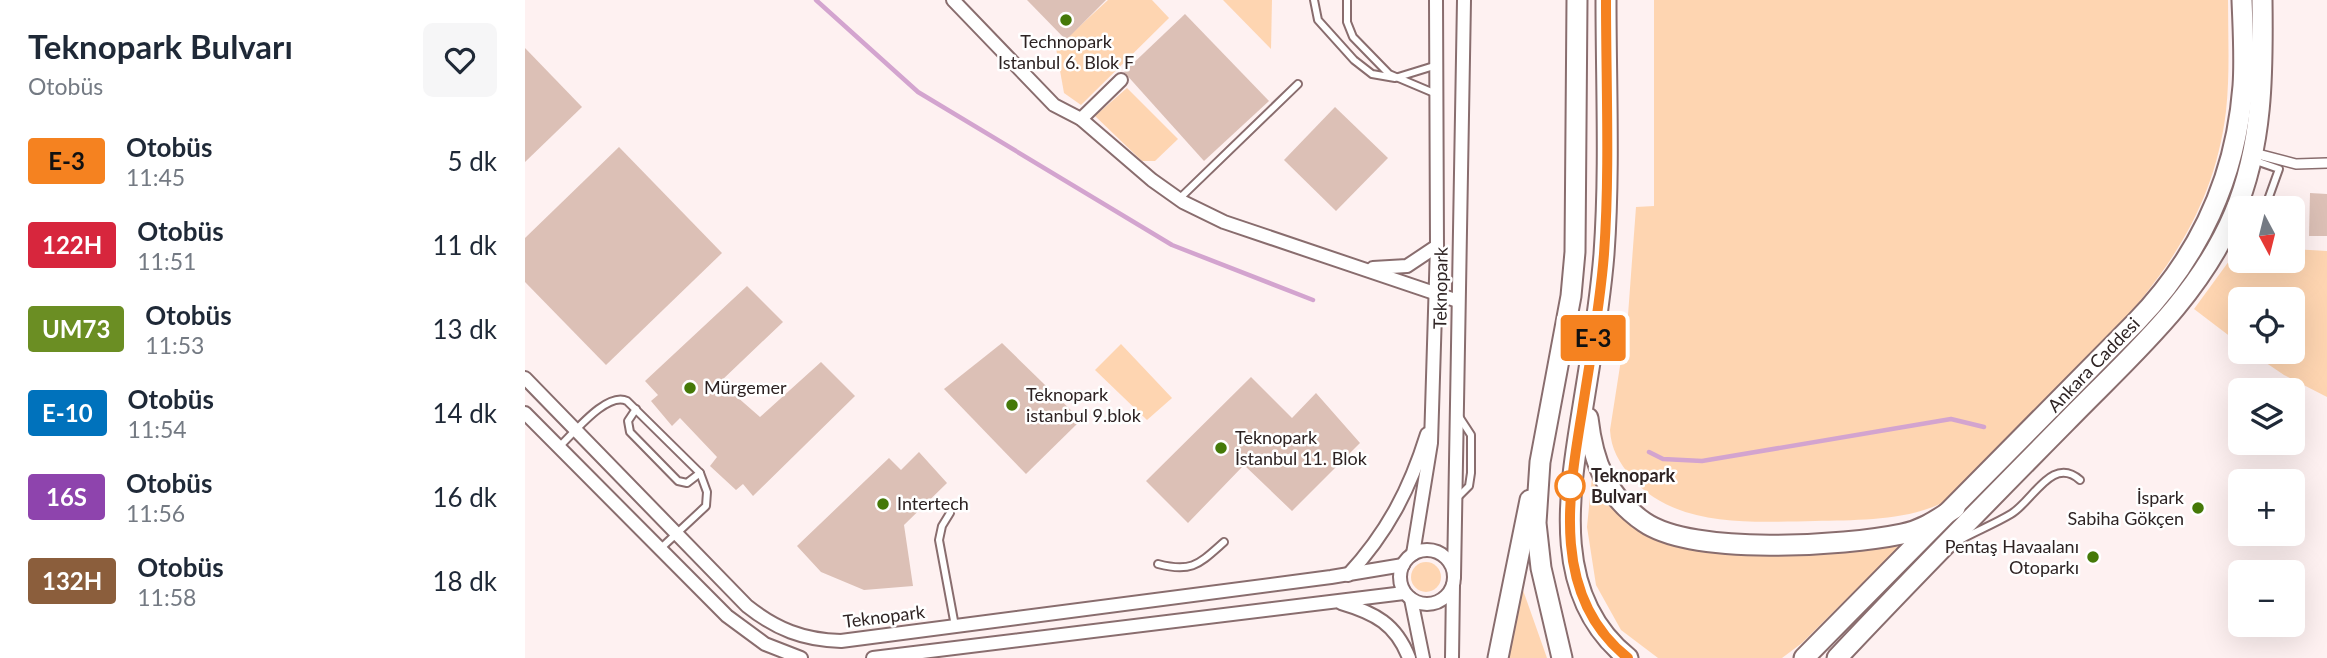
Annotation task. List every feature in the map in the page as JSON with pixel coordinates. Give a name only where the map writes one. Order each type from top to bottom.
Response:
[{"type":"main road","points":[[1498,658],[1518,544],[1540,461],[1574,264],[1577,0]]},
{"type":"main road","points":[[1606,0],[1604,254],[1568,513],[1571,558],[1595,622],[1616,649],[1628,658]]},
{"type":"main road","name":"Ankara Caddesi","points":[[1804,658],[2157,301],[2183,267],[2203,232],[2230,165],[2241,110],[2242,0]]},
{"type":"main road","name":"Ankara Caddesi","points":[[1837,658],[2178,307],[2211,260],[2243,191],[2251,156],[2263,84],[2262,0]]},
{"type":"main road","points":[[1585,389],[1591,450],[1606,483],[1622,504],[1646,523],[1678,538],[1723,543],[1868,539],[1926,527],[1955,508]]},
{"type":"main road","points":[[1540,461],[1537,545],[1562,658]]},
{"type":"street","name":"Teknopark","points":[[953,0],[1065,113],[1081,119],[1152,180],[1179,199],[1235,226],[1368,268],[1436,296]]},
{"type":"street","name":"Teknopark","points":[[963,0],[1065,113]]},
{"type":"street","name":"Teknopark","points":[[1413,554],[1429,467],[1432,417],[1437,246],[1434,93],[1436,0]]},
{"type":"street","name":"Teknopark","points":[[1452,658],[1464,0]]},
{"type":"street","points":[[1081,119],[1121,80]]},
{"type":"street","points":[[2251,156],[2296,164],[2327,163]]},
{"type":"street","name":"Teknopark","points":[[1368,268],[1407,266],[1437,246]]},
{"type":"street","points":[[1436,296],[1458,301]]},
{"type":"street","name":"Teknopark","points":[[525,378],[747,606],[765,620],[795,635],[841,641],[1348,575],[1403,565]]},
{"type":"street","points":[[525,413],[739,627],[765,644],[801,658]]},
{"type":"street","name":"Teknopark","points":[[1348,575],[1378,542],[1402,502],[1432,417]]},
{"type":"street","points":[[873,658],[1334,601],[1408,596],[1423,604],[1436,603],[1447,595],[1453,580],[1450,564],[1440,554],[1427,551],[1413,554],[1403,565],[1400,579],[1408,596],[1423,658]]},
{"type":"street","points":[[1334,601],[1382,618],[1397,634],[1409,658]]},
{"type":"lane","points":[[1314,0],[1318,20],[1354,60],[1372,74],[1395,78],[1434,93]]},
{"type":"lane","points":[[1347,0],[1347,22],[1353,37],[1395,78]]},
{"type":"lane","points":[[1395,78],[1434,66]]},
{"type":"lane","points":[[1179,199],[1298,84]]},
{"type":"lane","points":[[2251,156],[2279,169],[2270,196]]},
{"type":"lane","points":[[559,447],[611,398],[624,398],[700,473],[707,492],[706,506],[660,549]]},
{"type":"lane","points":[[636,409],[628,421],[629,432],[678,481],[687,483],[700,473]]},
{"type":"lane","points":[[1942,549],[2014,513],[2056,473],[2069,472],[2080,480]]},
{"type":"lane","points":[[950,513],[942,526],[939,540],[955,626]]},
{"type":"lane","points":[[1158,564],[1179,569],[1197,566],[1224,542]]},
{"type":"shaded area","points":[[1108,0],[1152,0],[1169,18],[1081,105],[1064,93],[1056,48]]},
{"type":"shaded area","points":[[1223,0],[1272,0],[1271,49]]},
{"type":"shaded area","points":[[1654,0],[2228,0],[2227,97],[2217,159],[2201,203],[2181,243],[2156,280],[2097,349],[1949,499],[1910,514],[1863,520],[1767,522],[1717,519],[1692,514],[1649,494],[1631,477],[1616,455],[1610,430],[1628,315],[1636,207],[1654,206]]},
{"type":"shaded area","points":[[1127,88],[1178,139],[1155,161],[1142,161],[1095,116]]},
{"type":"shaded area","points":[[2305,250],[2327,251],[2327,397],[2305,386],[2305,378],[2290,378],[2268,364],[2305,364],[2305,287],[2228,287],[2228,335],[2194,309],[2228,262],[2228,273],[2305,273]]},
{"type":"shaded area","points":[[1121,344],[1172,398],[1147,420],[1095,370]]},
{"type":"shaded area","points":[[1592,477],[1631,523],[1647,535],[1669,544],[1733,554],[1807,554],[1900,546],[1802,643],[1782,658],[1658,658],[1621,630],[1596,585],[1587,527]]},
{"type":"shaded area","points":[[1426,562],[1437,566],[1441,577],[1437,588],[1426,592],[1415,588],[1411,577],[1415,566]]},
{"type":"shaded area","points":[[1519,579],[1547,658],[1505,658]]},
{"type":"building","name":"Technopark Istanbul 6. Blok F","points":[[1027,0],[1106,0],[1066,40]]},
{"type":"building","points":[[1185,14],[1269,101],[1204,161],[1124,72]]},
{"type":"building","points":[[525,48],[582,107],[525,162]]},
{"type":"building","points":[[1335,107],[1388,158],[1336,211],[1284,160]]},
{"type":"building","points":[[619,147],[722,253],[606,365],[525,282],[525,238]]},
{"type":"building","points":[[2310,193],[2327,194],[2327,236],[2309,236]]},
{"type":"building","name":"Mürgemer","points":[[747,286],[783,322],[720,382],[760,417],[821,362],[855,396],[753,496],[743,484],[736,490],[710,466],[717,457],[680,418],[672,426],[651,401],[658,395],[645,381]]},
{"type":"building","name":"Teknopark istanbul 9.blok","points":[[1002,343],[1081,420],[1026,474],[944,389]]},
{"type":"building","points":[[1251,377],[1292,418],[1316,393],[1360,443],[1292,511],[1244,465],[1188,523],[1146,481]]},
{"type":"building","name":"Intertech","points":[[919,452],[947,483],[904,525],[913,586],[864,590],[821,572],[797,546],[889,458],[901,470]]},
{"type":"waterway","points":[[816,0],[918,92],[1172,245],[1313,300]]},
{"type":"waterway","points":[[1649,452],[1663,459],[1702,461],[1951,419],[1984,427]]},
{"type":"bus line","name":"E-3","points":[[1606,0],[1604,254],[1570,482],[1568,513],[1571,558],[1581,591],[1595,622],[1616,649],[1628,658]]},
{"type":"place","name":"Technopark Istanbul 6. Blok F","points":[[1066,20]]},
{"type":"place","name":"Mürgemer","points":[[690,388]]},
{"type":"place","name":"Teknopark istanbul 9.blok","points":[[1012,405]]},
{"type":"place","name":"Teknopark İstanbul 11. Blok","points":[[1221,448]]},
{"type":"place","name":"Teknopark Bulvarı","points":[[1570,486]]},
{"type":"place","name":"Intertech","points":[[883,504]]},
{"type":"place","name":"İspark Sabiha Gökçen","points":[[2198,508]]},
{"type":"place","name":"Pentaş Havaalanı Otoparkı","points":[[2093,557]]}]
